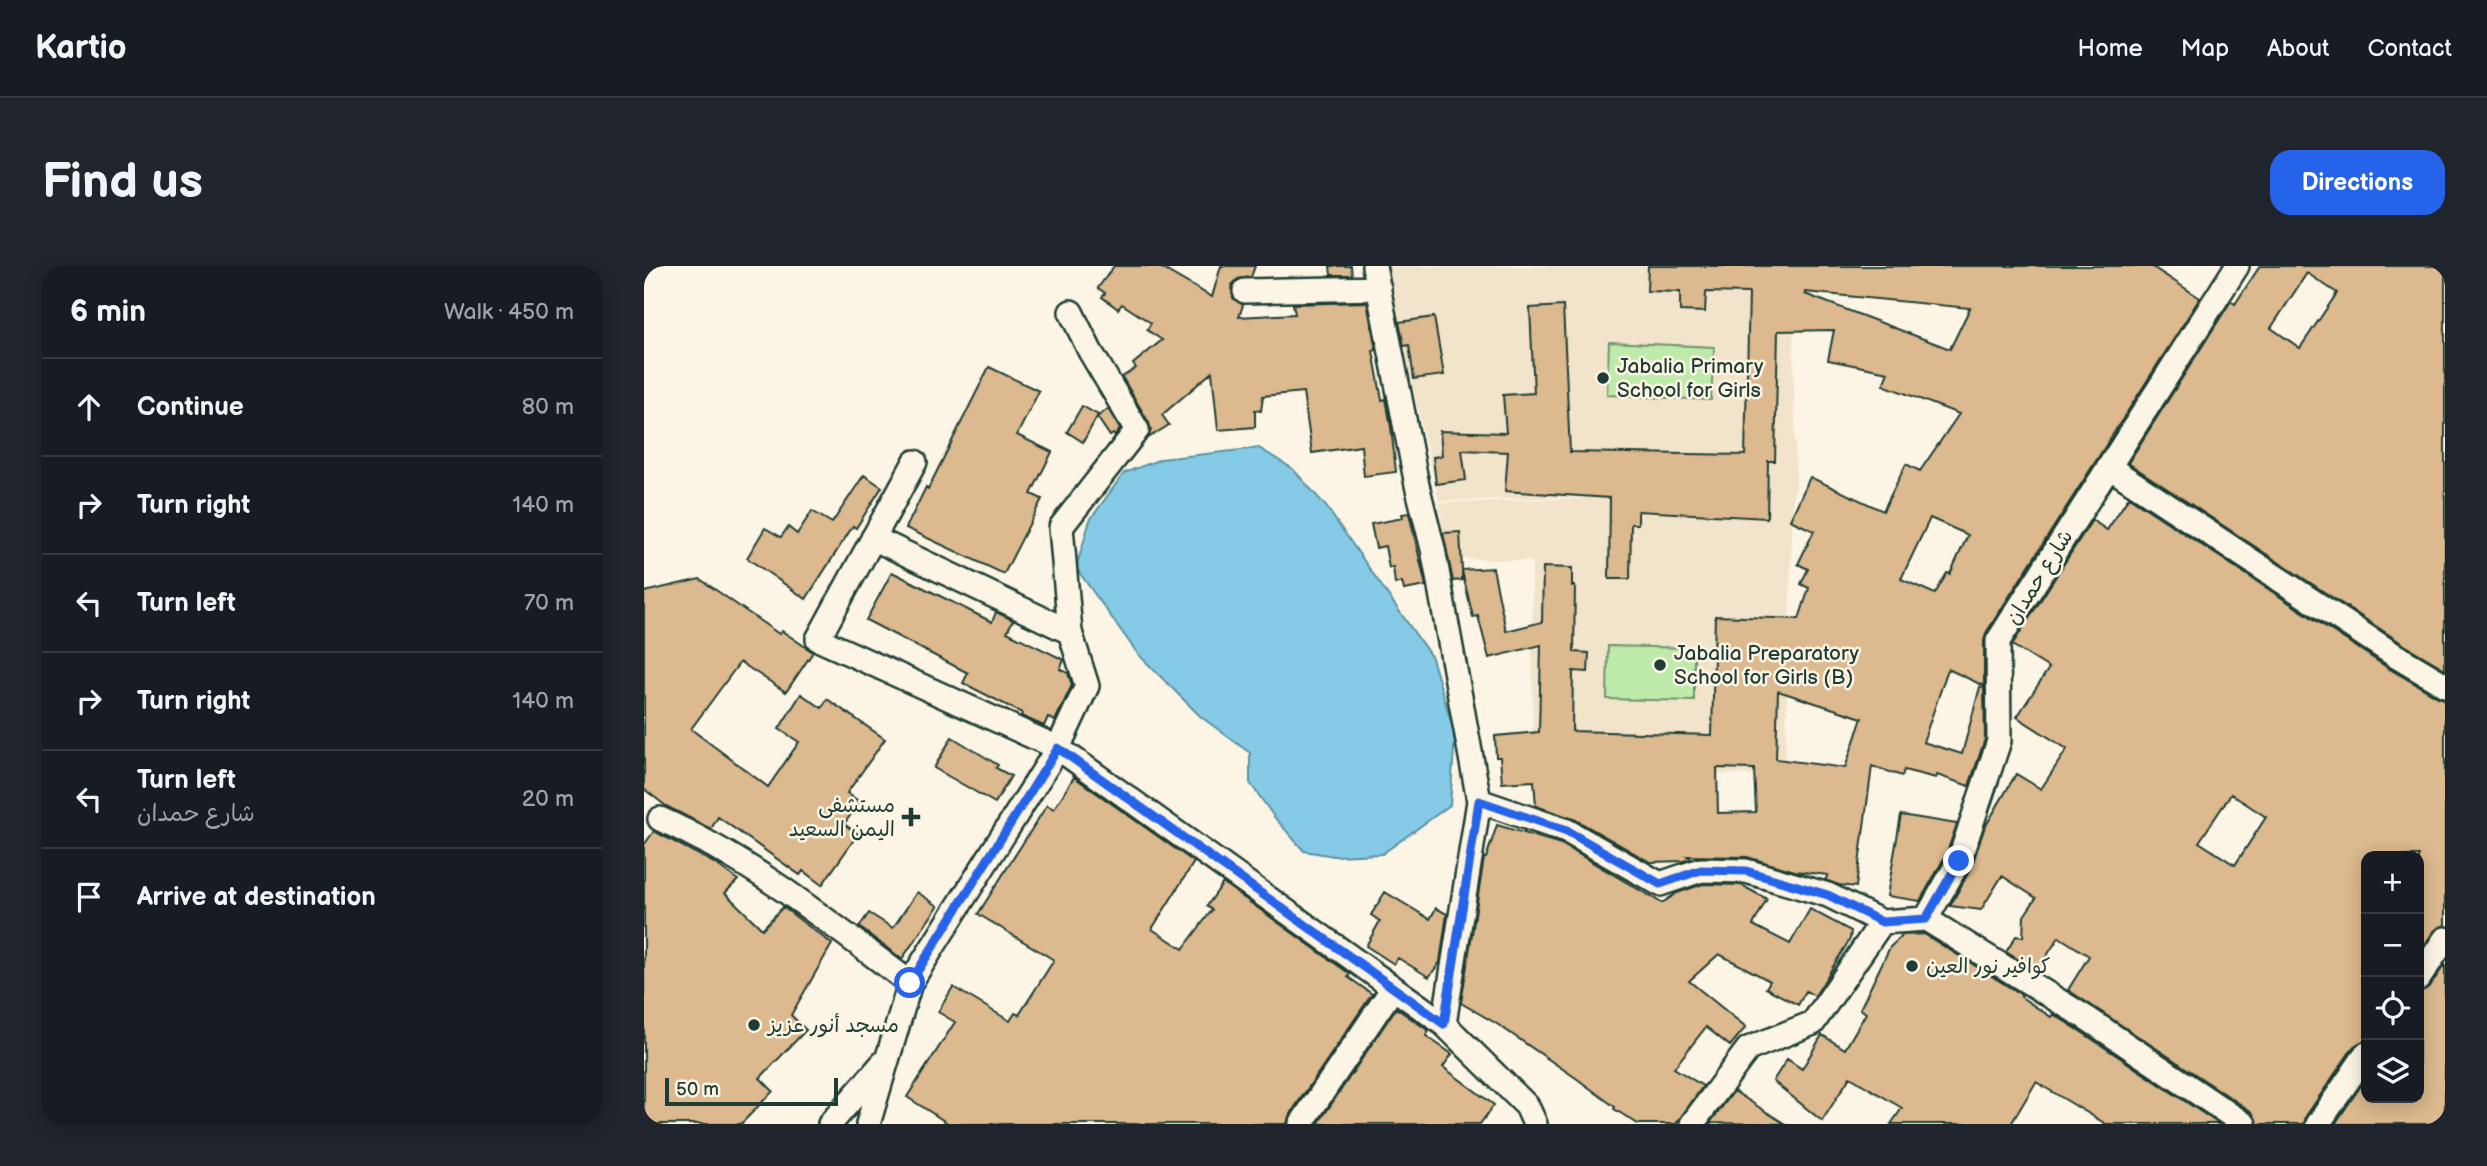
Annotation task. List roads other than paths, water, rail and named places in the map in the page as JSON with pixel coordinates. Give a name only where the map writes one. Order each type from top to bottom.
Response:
[{"type":"street","name":"شارع حمدان","points":[[1926,919],[1959,861],[1999,741],[1998,640],[2237,266]]},
{"type":"street","points":[[1245,291],[1376,277],[1417,485],[1433,549],[1479,801],[1444,1024]]},
{"type":"street","points":[[868,1124],[910,983],[1058,748],[1087,686],[1070,632],[1061,527],[1137,430],[1090,351],[1071,312]]},
{"type":"street","points":[[915,462],[818,639],[1058,748],[1444,1024],[1527,1106],[1535,1124]]},
{"type":"street","points":[[2109,467],[2396,656],[2445,685]]},
{"type":"street","points":[[873,538],[1070,632]]},
{"type":"street","points":[[1479,801],[1567,831],[1660,884],[1701,870],[1746,871],[1828,895],[1882,922],[1926,919],[2088,1019],[2244,1124]]},
{"type":"street","points":[[660,819],[703,838],[793,896],[910,983]]},
{"type":"street","points":[[1692,1124],[1748,1049],[1813,1023],[1882,922]]},
{"type":"street","points":[[2420,977],[2445,939]]},
{"type":"street","points":[[1301,1124],[1393,988]]},
{"type":"street","points":[[830,1124],[889,1056]]},
{"type":"street","points":[[2318,1124],[2361,1061]]},
{"type":"water","points":[[1259,448],[1293,469],[1325,505],[1432,658],[1455,735],[1450,805],[1382,854],[1334,856],[1304,851],[1275,818],[1250,783],[1250,753],[1200,716],[1138,654],[1076,568],[1090,520],[1124,473],[1161,459]]},
{"type":"place","name":"Jabalia Primary School for Girls","points":[[1603,378]]},
{"type":"place","name":"Jabalia Preparatory School for Girls (B)","points":[[1660,665]]},
{"type":"place","name":"مستشفى اليمن السعيد","points":[[911,817]]},
{"type":"place","name":"كوافير نور العين","points":[[1912,966]]},
{"type":"place","name":"مسجد أنور عزيز","points":[[754,1025]]}]
